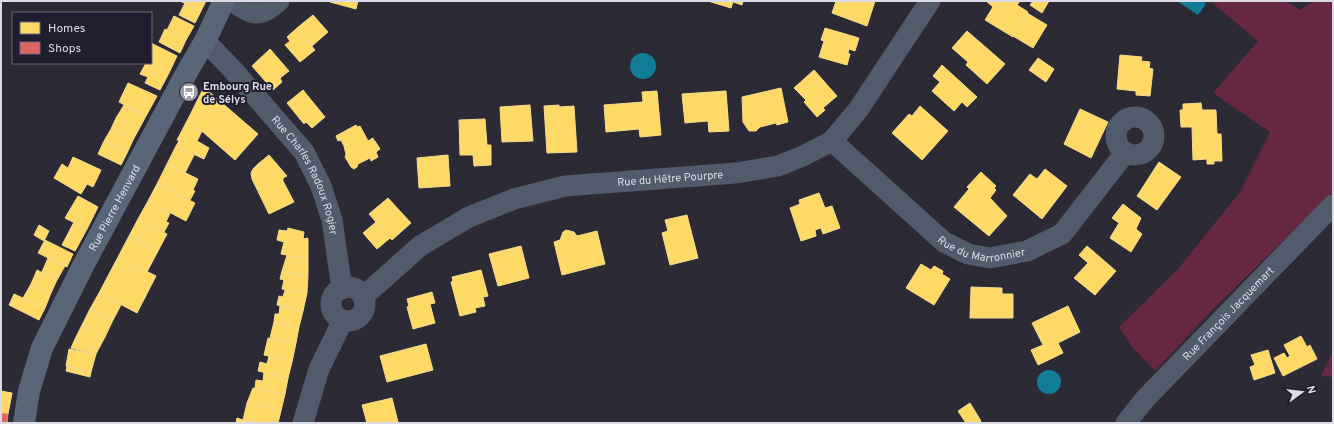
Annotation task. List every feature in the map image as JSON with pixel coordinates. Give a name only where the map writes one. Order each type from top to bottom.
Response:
[{"type":"main road","name":"Rue Pierre Henvard","points":[[24,423],[29,391],[42,348],[83,266],[205,41],[224,1]]},
{"type":"street","points":[[232,1],[249,13],[258,14],[272,8],[279,1]]},
{"type":"street","name":"Rue du Hêtre Pourpre","points":[[363,297],[420,246],[469,218],[514,199],[565,186],[736,173],[778,166],[803,156],[832,141],[858,110],[930,1]]},
{"type":"street","name":"Rue Charles Radoux Rogier","points":[[205,41],[232,69],[304,152],[320,186],[332,220],[342,289]]},
{"type":"street","name":"Rue du Marronnier","points":[[832,141],[944,242],[968,254],[990,258],[1027,251],[1062,234],[1125,153]]},
{"type":"street","name":"Rue François Jacquemart","points":[[1126,423],[1145,399],[1333,205]]},
{"type":"street","points":[[342,289],[354,289],[363,297],[365,303],[364,310],[356,320],[343,320],[334,313],[332,308],[334,296],[342,289]]},
{"type":"street","points":[[303,423],[319,369],[343,320]]},
{"type":"shaded area","points":[[1210,1],[1286,1],[1300,10],[1314,1],[1333,1],[1333,193],[1218,304],[1155,371],[1132,347],[1119,327],[1177,270],[1240,192],[1270,132],[1213,93],[1258,41]]},
{"type":"shaded area","points":[[1333,350],[1333,377],[1321,376]]},
{"type":"water","points":[[1177,1],[1203,1],[1206,4],[1198,15]]},
{"type":"water","points":[[643,53],[652,57],[656,66],[652,75],[643,79],[634,75],[630,66],[634,57]]},
{"type":"water","points":[[1049,370],[1057,374],[1061,382],[1057,390],[1049,394],[1041,390],[1037,382],[1041,374]]},
{"type":"building: Homes","points":[[180,1],[206,1],[201,11]]},
{"type":"building: Homes","points":[[330,1],[358,1],[356,9]]},
{"type":"building: Homes","points":[[708,1],[743,1],[742,5],[733,2],[731,8]]},
{"type":"building: Homes","points":[[836,1],[875,1],[867,26],[832,13]]},
{"type":"building: Homes","points":[[986,1],[1020,1],[1017,5],[1028,12],[1013,37],[985,20],[993,7]]},
{"type":"building: Homes","points":[[1033,1],[1049,1],[1042,13],[1030,5]]},
{"type":"building: Homes","points":[[185,3],[201,11],[195,23],[179,15]]},
{"type":"building: Homes","points":[[1027,13],[1047,25],[1033,48],[1013,36]]},
{"type":"building: Homes","points":[[313,15],[328,32],[312,46],[297,28]]},
{"type":"building: Homes","points":[[174,16],[194,26],[186,40],[167,30]]},
{"type":"building: Homes","points":[[297,28],[315,50],[300,62],[285,45],[290,41],[287,37]]},
{"type":"building: Homes","points":[[825,28],[859,38],[855,51],[849,49],[848,53],[850,54],[847,65],[819,57],[824,41],[821,40]]},
{"type":"building: Homes","points":[[165,29],[186,40],[180,53],[159,42]]},
{"type":"building: Homes","points":[[967,31],[1005,64],[987,84],[966,65],[968,62],[952,48]]},
{"type":"building: Homes","points":[[152,44],[177,56],[169,73],[150,64],[152,64]]},
{"type":"building: Homes","points":[[270,49],[289,71],[280,78],[282,82],[273,90],[252,66]]},
{"type":"building: Homes","points":[[1120,55],[1142,57],[1141,61],[1150,62],[1149,68],[1153,69],[1150,96],[1136,95],[1136,91],[1117,89]]},
{"type":"building: Homes","points":[[1038,58],[1054,69],[1046,82],[1029,70]]},
{"type":"building: Homes","points":[[145,64],[150,64],[169,73],[160,90],[145,83],[148,77],[140,74]]},
{"type":"building: Homes","points":[[942,65],[977,97],[967,107],[962,102],[954,111],[932,91],[940,82],[933,76]]},
{"type":"building: Homes","points":[[814,70],[837,96],[823,108],[825,110],[817,117],[804,102],[806,100],[794,88]]},
{"type":"building: Homes","points":[[128,83],[157,96],[146,116],[119,102]]},
{"type":"building: Homes","points":[[781,88],[788,122],[777,125],[776,123],[760,127],[756,131],[749,131],[743,122],[742,97]]},
{"type":"building: Homes","points":[[203,89],[206,91],[207,90],[258,134],[235,160],[188,119]]},
{"type":"building: Homes","points":[[303,90],[325,117],[312,128],[306,122],[304,124],[287,103]]},
{"type":"building: Homes","points":[[657,91],[661,135],[640,137],[639,129],[606,132],[604,105],[643,102],[642,92]]},
{"type":"building: Homes","points":[[726,91],[729,131],[709,132],[708,121],[685,123],[682,94]]},
{"type":"building: Homes","points":[[1201,103],[1202,110],[1216,110],[1217,134],[1221,134],[1222,161],[1214,161],[1214,164],[1207,164],[1207,159],[1193,160],[1192,127],[1181,127],[1180,110],[1183,110],[1183,104]]},
{"type":"building: Homes","points":[[124,105],[146,116],[139,129],[116,118]]},
{"type":"building: Homes","points":[[530,105],[533,141],[502,142],[500,107]]},
{"type":"building: Homes","points":[[559,105],[559,107],[574,106],[577,152],[547,153],[544,106]]},
{"type":"building: Homes","points":[[920,106],[948,131],[922,160],[892,133],[909,114],[912,116]]},
{"type":"building: Homes","points":[[1080,109],[1108,122],[1091,158],[1064,144]]},
{"type":"building: Homes","points":[[116,118],[139,129],[133,140],[111,129]]},
{"type":"building: Homes","points":[[188,119],[202,131],[197,141],[209,148],[204,159],[176,146],[179,141],[177,140]]},
{"type":"building: Homes","points":[[485,119],[487,145],[491,145],[491,165],[474,166],[473,155],[460,155],[459,120]]},
{"type":"building: Homes","points":[[356,125],[357,127],[360,126],[368,141],[373,138],[380,149],[376,152],[378,157],[371,161],[370,158],[358,164],[354,169],[345,157],[346,154],[341,140],[338,141],[336,136]]},
{"type":"building: Homes","points":[[111,129],[133,140],[127,153],[104,141]]},
{"type":"building: Homes","points":[[104,141],[127,153],[121,165],[98,154]]},
{"type":"building: Homes","points":[[176,146],[194,155],[185,173],[167,164]]},
{"type":"building: Homes","points":[[269,155],[287,176],[283,178],[283,181],[294,202],[269,214],[252,179],[251,173],[258,164]]},
{"type":"building: Homes","points":[[448,155],[450,186],[419,188],[417,158]]},
{"type":"building: Homes","points":[[73,157],[101,170],[93,187],[87,184],[81,194],[54,178],[62,164],[68,168]]},
{"type":"building: Homes","points":[[1159,162],[1181,177],[1157,210],[1137,196]]},
{"type":"building: Homes","points":[[167,164],[198,179],[193,190],[195,191],[190,200],[157,184]]},
{"type":"building: Homes","points":[[1045,169],[1067,186],[1042,219],[1013,195],[1030,174],[1037,179]]},
{"type":"building: Homes","points":[[981,172],[996,186],[994,188],[996,190],[990,198],[1007,216],[989,236],[954,207],[969,189],[967,187]]},
{"type":"building: Homes","points":[[157,184],[195,203],[186,221],[148,201]]},
{"type":"building: Homes","points":[[819,193],[825,208],[832,206],[840,228],[823,234],[821,228],[815,230],[816,236],[801,241],[790,208],[800,204],[799,200]]},
{"type":"building: Homes","points":[[78,196],[98,207],[87,229],[65,218]]},
{"type":"building: Homes","points":[[388,198],[411,223],[392,240],[390,238],[377,249],[363,233],[376,222],[369,214]]},
{"type":"building: Homes","points":[[148,201],[170,213],[166,222],[169,223],[164,232],[138,219]]},
{"type":"building: Homes","points":[[1123,204],[1141,218],[1136,229],[1142,234],[1131,252],[1110,238],[1119,223],[1112,218]]},
{"type":"building: Homes","points":[[687,215],[698,258],[670,265],[662,233],[668,231],[665,220]]},
{"type":"building: Homes","points":[[138,219],[167,234],[158,251],[129,236]]},
{"type":"building: Homes","points":[[74,222],[87,229],[75,251],[62,245]]},
{"type":"building: Homes","points":[[39,225],[49,231],[44,241],[34,235]]},
{"type":"building: Homes","points":[[288,228],[304,232],[303,239],[308,238],[308,259],[281,254],[284,242],[277,240],[279,230],[287,231]]},
{"type":"building: Homes","points":[[566,230],[574,232],[577,236],[597,231],[605,264],[562,275],[554,242],[560,240],[563,232]]},
{"type":"building: Homes","points":[[129,236],[158,251],[147,272],[118,257]]},
{"type":"building: Homes","points":[[45,240],[73,254],[67,267],[38,253]]},
{"type":"building: Homes","points":[[521,246],[529,278],[498,286],[489,254]]},
{"type":"building: Homes","points":[[1087,246],[1116,271],[1095,295],[1074,278],[1088,263],[1079,255]]},
{"type":"building: Homes","points":[[287,255],[308,259],[308,276],[282,271]]},
{"type":"building: Homes","points":[[118,257],[156,276],[137,313],[99,293]]},
{"type":"building: Homes","points":[[48,258],[65,266],[57,280],[42,272]]},
{"type":"building: Homes","points":[[921,264],[931,270],[934,266],[943,271],[942,274],[950,279],[934,305],[906,288]]},
{"type":"building: Homes","points":[[37,270],[57,280],[51,293],[31,284]]},
{"type":"building: Homes","points":[[481,270],[488,296],[483,297],[485,306],[475,308],[476,312],[460,316],[451,282],[453,281],[452,277]]},
{"type":"building: Homes","points":[[282,271],[308,276],[307,293],[282,289],[284,280],[280,279]]},
{"type":"building: Homes","points":[[31,284],[51,293],[45,308],[23,298]]},
{"type":"building: Homes","points":[[971,287],[1002,288],[1002,294],[1013,294],[1013,318],[970,318]]},
{"type":"building: Homes","points":[[285,290],[307,293],[303,311],[277,305],[279,296],[283,297]]},
{"type":"building: Homes","points":[[432,292],[435,303],[430,304],[435,323],[413,329],[407,307],[409,306],[407,299]]},
{"type":"building: Homes","points":[[99,293],[121,305],[113,320],[90,309]]},
{"type":"building: Homes","points":[[14,294],[45,308],[39,320],[9,305]]},
{"type":"building: Homes","points":[[280,306],[303,311],[299,327],[274,322],[275,314],[279,314]]},
{"type":"building: Homes","points":[[1068,306],[1080,332],[1058,343],[1063,353],[1038,365],[1031,350],[1043,345],[1032,323]]},
{"type":"building: Homes","points":[[90,309],[113,320],[105,337],[82,325]]},
{"type":"building: Homes","points":[[274,322],[299,327],[296,343],[270,338]]},
{"type":"building: Homes","points":[[82,325],[105,337],[98,350],[75,339]]},
{"type":"building: Homes","points":[[1301,336],[1307,347],[1310,345],[1317,359],[1283,376],[1274,358],[1284,353],[1287,358],[1290,356],[1284,345]]},
{"type":"building: Homes","points":[[268,338],[296,343],[292,362],[264,355]]},
{"type":"building: Homes","points":[[75,339],[98,350],[96,354],[71,348]]},
{"type":"building: Homes","points":[[426,344],[433,370],[387,382],[380,356]]},
{"type":"building: Homes","points":[[69,349],[96,354],[91,372],[66,366]]},
{"type":"building: Homes","points":[[1268,350],[1275,373],[1254,380],[1250,367],[1255,365],[1251,355]]},
{"type":"building: Homes","points":[[269,356],[292,362],[288,378],[258,371],[260,362],[267,364]]},
{"type":"building: Homes","points":[[67,366],[91,372],[90,377],[66,371]]},
{"type":"building: Homes","points":[[264,372],[288,378],[285,394],[255,388],[256,380],[263,381]]},
{"type":"building: Homes","points":[[253,388],[285,394],[281,411],[247,403]]},
{"type":"building: Homes","points":[[1,391],[12,393],[8,414],[1,413]]},
{"type":"building: Homes","points":[[392,398],[398,422],[367,423],[362,405]]},
{"type":"building: Homes","points":[[247,403],[281,411],[278,423],[257,423],[243,420]]},
{"type":"building: Homes","points":[[970,403],[981,421],[979,423],[966,423],[958,411]]},
{"type":"building: Homes","points":[[237,418],[243,420],[257,423],[236,423]]},
{"type":"building: Shops","points":[[1,413],[8,414],[7,423],[1,423]]},
{"type":"place","name":"Embourg Rue de Sélys","points":[[189,92]]}]
